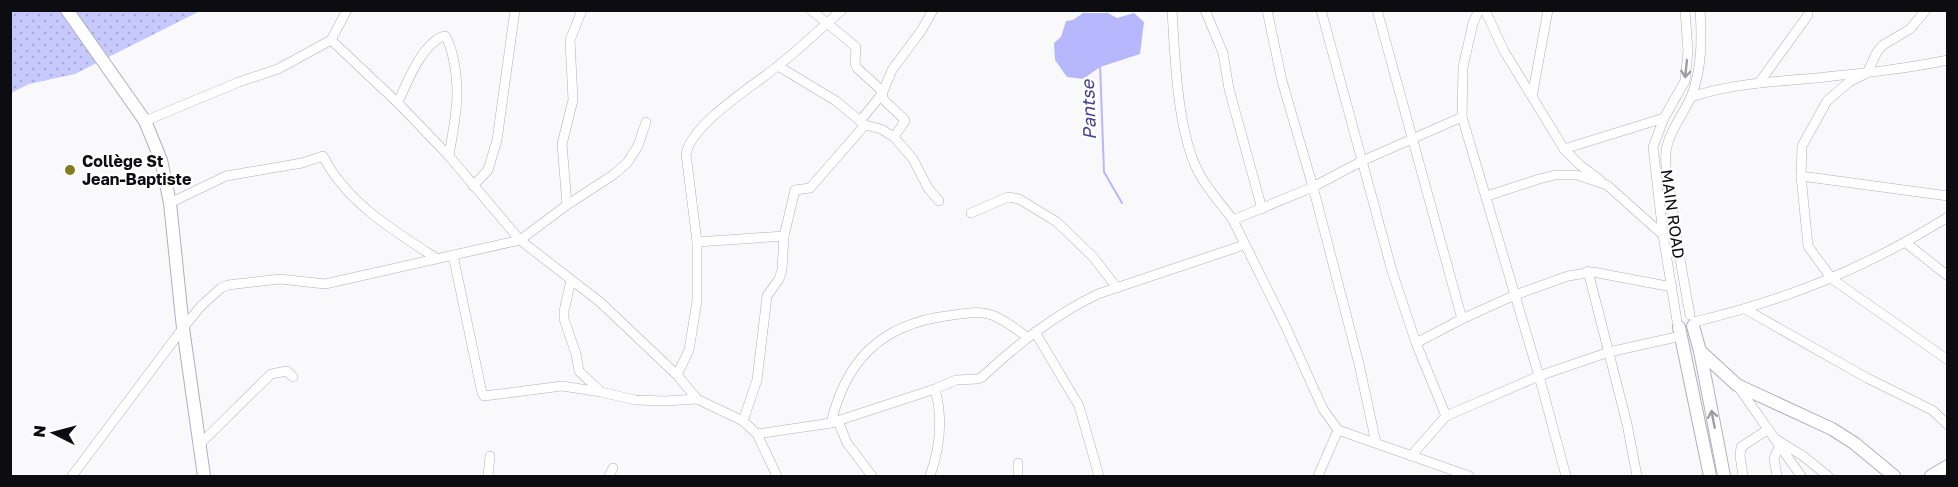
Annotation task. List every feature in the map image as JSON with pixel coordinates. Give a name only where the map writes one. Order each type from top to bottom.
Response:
[{"type":"main road","points":[[67,10],[146,121],[161,160],[170,202],[183,328],[204,477]]},
{"type":"main road","points":[[1692,321],[1700,351],[1724,477]]},
{"type":"main road","points":[[1679,328],[1710,477]]},
{"type":"main road","points":[[1700,351],[1737,385],[1832,429],[1854,443],[1894,477]]},
{"type":"main road","points":[[1931,477],[1947,466]]},
{"type":"street","points":[[146,121],[239,82],[278,69],[331,40],[347,10]]},
{"type":"street","points":[[474,186],[488,170],[497,140],[515,10]]},
{"type":"street","points":[[567,205],[562,144],[573,100],[570,40],[582,10]]},
{"type":"street","points":[[811,10],[856,46],[857,68],[880,89],[884,100],[905,120],[894,137]]},
{"type":"street","points":[[677,375],[689,350],[697,301],[697,242],[686,154],[691,140],[723,108],[778,66],[842,10]]},
{"type":"street","points":[[743,421],[757,380],[767,296],[779,279],[782,270],[784,236],[795,190],[810,188],[862,123],[882,94],[892,70],[921,31],[933,10]]},
{"type":"street","points":[[1172,10],[1180,105],[1191,153],[1200,174],[1233,220],[1285,324],[1323,409],[1338,430],[1469,477]]},
{"type":"street","points":[[1205,10],[1222,53],[1229,89],[1263,209]]},
{"type":"street","points":[[1268,10],[1282,81],[1313,187],[1359,364],[1376,443]]},
{"type":"street","points":[[1321,10],[1392,271],[1416,344],[1446,416]]},
{"type":"street","points":[[1377,10],[1462,319]]},
{"type":"street","points":[[1479,10],[1473,23],[1463,67],[1462,117],[1539,376],[1566,477]]},
{"type":"street","points":[[1485,10],[1504,51],[1563,149],[1663,235]]},
{"type":"street","points":[[1532,97],[1548,10]]},
{"type":"street","points":[[1679,328],[1663,235],[1653,147],[1664,118],[1685,81],[1688,69],[1684,10]]},
{"type":"street","points":[[1759,83],[1808,15],[1808,10]]},
{"type":"street","points":[[1926,10],[1910,29],[1883,45],[1867,73],[1849,82],[1827,101],[1802,146],[1801,176],[1808,246],[1832,279],[1947,360]]},
{"type":"street","points":[[1686,21],[1700,15]]},
{"type":"street","name":"MAIN ROAD","points":[[1692,321],[1665,164],[1669,140],[1691,97],[1697,77],[1700,58],[1700,15]]},
{"type":"street","points":[[398,104],[413,70],[423,55],[435,41],[445,36],[454,64],[458,96],[449,156]]},
{"type":"street","points":[[331,40],[449,156],[520,240],[600,302],[677,375],[697,399],[743,421],[757,434],[777,477]]},
{"type":"street","points":[[1691,97],[1710,91],[1759,83],[1867,73],[1947,60]]},
{"type":"street","points":[[778,66],[836,101],[862,123],[881,129],[894,137],[913,159],[928,188],[939,201]]},
{"type":"street","points":[[1233,220],[1313,187],[1362,161],[1462,117]]},
{"type":"street","points":[[1563,149],[1664,118]]},
{"type":"street","points":[[72,477],[183,328],[206,301],[221,288],[228,285],[280,279],[325,284],[414,266],[436,258],[520,240],[627,163],[638,146],[646,122]]},
{"type":"street","points":[[170,202],[226,176],[302,163],[323,156],[338,182],[354,197],[383,222],[436,258]]},
{"type":"street","points":[[1486,196],[1555,175],[1577,175],[1607,185]]},
{"type":"street","points":[[1801,176],[1947,196]]},
{"type":"street","points":[[971,213],[1008,197],[1019,199],[1057,222],[1094,258],[1117,288]]},
{"type":"street","points":[[1679,328],[1681,315],[1692,321],[1746,309],[1832,279],[1905,243],[1947,218]]},
{"type":"street","points":[[697,242],[784,236]]},
{"type":"street","points":[[1905,243],[1947,276]]},
{"type":"street","points":[[757,434],[835,422],[956,380],[978,379],[1031,334],[1076,304],[1244,245]]},
{"type":"street","points":[[453,255],[484,396],[562,386],[635,400],[697,399]]},
{"type":"street","points":[[1416,344],[1462,319],[1515,295],[1588,271],[1672,287]]},
{"type":"street","points":[[1588,271],[1627,424],[1637,477]]},
{"type":"street","points":[[571,280],[564,319],[576,354],[579,371],[601,392]]},
{"type":"street","points":[[1746,309],[1856,372],[1927,407],[1947,425]]},
{"type":"street","points":[[872,477],[835,422],[840,393],[855,365],[871,347],[889,333],[937,317],[974,312],[992,315],[1031,334],[1079,406],[1099,477]]},
{"type":"street","points":[[1411,456],[1446,416],[1539,376],[1679,328],[1686,330],[1692,321]]},
{"type":"street","points":[[198,446],[271,374],[287,372],[293,377]]},
{"type":"street","points":[[1737,385],[1801,477]]},
{"type":"street","points":[[930,477],[935,463],[940,426],[940,406],[935,389]]},
{"type":"street","points":[[1318,477],[1338,430]]},
{"type":"street","points":[[1743,477],[1740,456],[1742,447],[1770,434]]},
{"type":"street","points":[[1770,434],[1828,477]]},
{"type":"street","points":[[1777,477],[1774,458],[1779,447]]},
{"type":"street","points":[[488,477],[490,456]]},
{"type":"street","points":[[1018,463],[1018,477]]},
{"type":"shaded area","points":[[11,11],[200,11],[75,74],[29,84],[11,93]]},
{"type":"shaded area","points":[[1083,13],[1108,13],[1117,18],[1134,13],[1144,22],[1140,54],[1100,67],[1083,79],[1067,77],[1055,60],[1054,43],[1061,37],[1066,21],[1073,20]]},
{"type":"waterway","name":"Pantse","points":[[1100,64],[1104,172],[1122,203]]},
{"type":"place","name":"Collège St Jean-Baptiste","points":[[70,170]]}]
